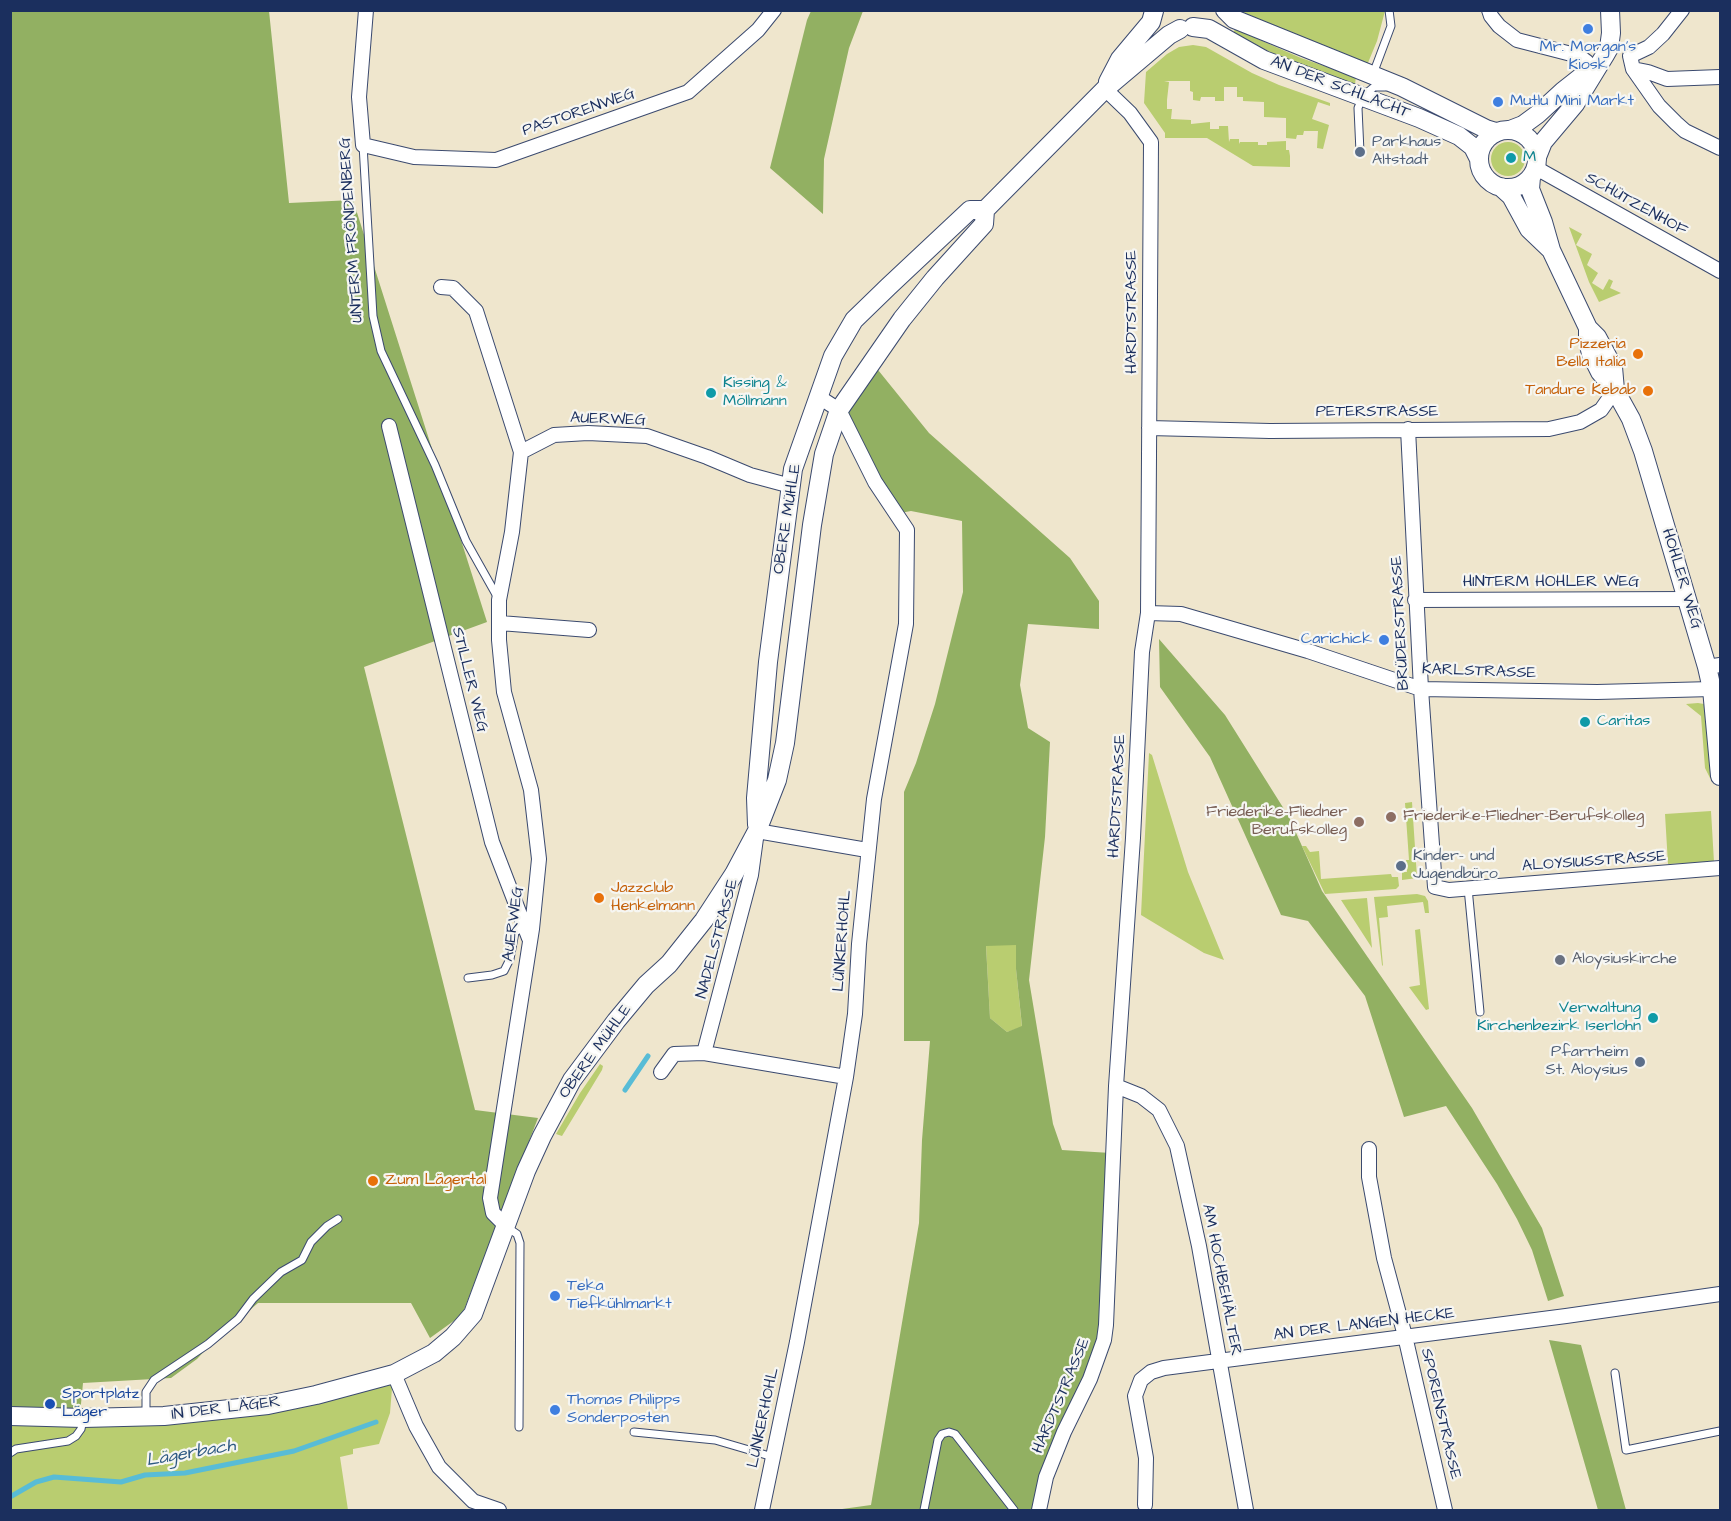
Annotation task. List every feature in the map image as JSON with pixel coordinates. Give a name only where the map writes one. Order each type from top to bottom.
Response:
[{"type":"main road","name":"OBERE MÜHLE","points":[[434,1353],[453,1337],[473,1314],[542,1136],[572,1080],[616,1021],[646,985],[669,964],[704,920],[734,874],[757,831],[777,780],[785,743],[812,525],[824,454],[839,410],[902,319],[935,278],[984,224],[985,210],[1104,89],[1169,35],[1201,21],[1208,10]]},
{"type":"main road","name":"AN DER SCHLACHT","points":[[1225,10],[1234,19],[1402,87],[1485,129],[1503,131]]},
{"type":"main road","points":[[1600,60],[1523,125],[1503,131],[1485,141],[1481,146],[1479,159],[1487,179],[1501,187],[1519,186],[1535,168],[1543,142],[1575,104],[1600,60],[1611,33],[1610,10]]},
{"type":"main road","name":"OBERE MÜHLE","points":[[1104,89],[1120,59],[1151,22],[1154,11]]},
{"type":"main road","name":"AN DER SCHLACHT","points":[[1154,11],[1158,19],[1166,25],[1209,29],[1217,32],[1264,60],[1363,96],[1459,136],[1473,147],[1479,159]]},
{"type":"main road","points":[[1503,131],[1520,132],[1530,139],[1535,168]]},
{"type":"main road","name":"HOHLER WEG","points":[[1535,168],[1530,189],[1551,250],[1588,328],[1591,354],[1600,372],[1616,390],[1631,419],[1688,599],[1714,666],[1712,689],[1720,776]]},
{"type":"main road","name":"HOHLER WEG","points":[[1501,187],[1510,196],[1529,229],[1551,250]]},
{"type":"main road","name":"OBERE MÜHLE","points":[[757,831],[756,798],[768,662],[793,469],[833,356],[854,320],[970,210],[985,210]]},
{"type":"main road","name":"IN DER LÄGER","points":[[10,1416],[146,1417],[268,1405],[394,1374],[434,1353]]},
{"type":"street","name":"UNTERM FRÖNDENBERG","points":[[363,145],[359,97],[366,10]]},
{"type":"street","name":"PASTORENWEG","points":[[363,145],[414,157],[496,160],[688,92],[758,30],[774,10]]},
{"type":"street","points":[[1489,10],[1500,26],[1517,40],[1578,56],[1587,62],[1600,60],[1632,63],[1667,79],[1720,77]]},
{"type":"street","points":[[1632,63],[1663,34],[1682,10]]},
{"type":"street","points":[[1632,63],[1659,106],[1676,123],[1685,131],[1720,148]]},
{"type":"street","name":"HARDTSTRASSE","points":[[1040,1510],[1046,1477],[1064,1432],[1090,1379],[1104,1340],[1109,1301],[1116,1086],[1142,652],[1148,613],[1151,142],[1130,113],[1104,89]]},
{"type":"street","name":"SCHÜTZENHOF","points":[[1535,168],[1720,271]]},
{"type":"street","points":[[441,287],[453,288],[476,311],[521,452]]},
{"type":"street","name":"PETERSTRASSE","points":[[1149,428],[1270,431],[1550,429],[1580,422],[1602,410],[1616,390]]},
{"type":"street","points":[[819,397],[839,410]]},
{"type":"street","name":"LÜNKERHOHL","points":[[762,1510],[797,1342],[846,1077],[855,1014],[867,850],[906,624],[907,530],[875,482],[839,410]]},
{"type":"street","points":[[1602,410],[1612,411],[1631,419]]},
{"type":"street","name":"STILLER WEG","points":[[388,426],[492,842],[527,933]]},
{"type":"street","name":"BRÜDERSTRASSE","points":[[1408,429],[1420,689],[1435,886]]},
{"type":"street","name":"AUERWEG","points":[[506,1226],[493,1213],[490,1198],[527,933],[532,929],[539,859],[531,790],[504,692],[499,640],[499,600],[512,532],[521,452],[554,435],[588,433],[647,436],[750,475],[791,486]]},
{"type":"street","name":"HINTERM HOHLER WEG","points":[[1416,600],[1688,599]]},
{"type":"street","name":"KARLSTRASSE","points":[[1148,613],[1181,614],[1308,651],[1420,689],[1597,692],[1712,689]]},
{"type":"street","points":[[500,623],[589,630]]},
{"type":"street","points":[[757,831],[867,850]]},
{"type":"street","name":"NADELSTRASSE","points":[[705,1053],[752,875],[757,831]]},
{"type":"street","name":"ALOYSIUSSTRASSE","points":[[1435,886],[1449,890],[1720,868]]},
{"type":"street","points":[[661,1072],[674,1054],[705,1053],[846,1077]]},
{"type":"street","name":"AM HOCHBEHÄLTER","points":[[1116,1086],[1141,1096],[1159,1110],[1178,1146],[1200,1246],[1246,1510]]},
{"type":"street","name":"SPORENSTRASSE","points":[[1369,1149],[1369,1177],[1384,1258],[1405,1336],[1445,1510]]},
{"type":"street","name":"AN DER LANGEN HECKE","points":[[1145,1505],[1146,1458],[1135,1396],[1141,1380],[1151,1372],[1220,1360],[1720,1294]]},
{"type":"street","points":[[394,1374],[416,1426],[439,1467],[471,1504],[499,1510]]},
{"type":"lane","points":[[1372,75],[1391,26],[1389,10]]},
{"type":"lane","points":[[1360,152],[1358,108],[1363,96],[1374,87],[1402,87]]},
{"type":"lane","name":"UNTERM FRÖNDENBERG","points":[[363,145],[373,316],[381,351],[435,465],[466,541],[499,600]]},
{"type":"lane","points":[[1468,888],[1480,1012]]},
{"type":"lane","points":[[468,978],[492,975],[504,970],[510,959],[515,932],[527,933]]},
{"type":"lane","points":[[146,1417],[146,1392],[154,1380],[198,1351],[238,1319],[253,1299],[280,1272],[302,1260],[311,1242],[327,1226],[338,1219]]},
{"type":"lane","points":[[506,1226],[517,1234],[520,1243],[519,1427]]},
{"type":"lane","points":[[1615,1373],[1626,1449],[1720,1431]]},
{"type":"lane","points":[[10,1453],[16,1449],[68,1441],[81,1429],[83,1418]]},
{"type":"lane","points":[[634,1432],[715,1440],[773,1457]]},
{"type":"lane","points":[[924,1510],[938,1440],[942,1434],[949,1432],[955,1434],[1014,1510]]},
{"type":"green space","points":[[10,11],[269,11],[289,203],[353,200],[487,622],[364,667],[475,1110],[538,1118],[462,1315],[430,1338],[411,1303],[258,1303],[244,1315],[236,1317],[197,1359],[171,1378],[83,1383],[80,1414],[10,1412]]},
{"type":"green space","points":[[811,11],[863,11],[849,48],[824,159],[823,214],[770,168]]},
{"type":"green space","points":[[1227,11],[1385,11],[1377,41],[1365,70]]},
{"type":"green space","points":[[1236,27],[1301,58],[1356,77],[1355,84],[1276,55],[1233,33]]},
{"type":"green space","points":[[1193,45],[1206,47],[1252,73],[1279,85],[1330,103],[1330,106],[1318,102],[1312,119],[1329,125],[1323,149],[1317,148],[1318,131],[1304,131],[1303,135],[1297,135],[1296,139],[1286,138],[1286,118],[1264,117],[1264,102],[1243,101],[1243,97],[1237,97],[1237,87],[1224,87],[1224,101],[1215,101],[1215,97],[1201,97],[1200,101],[1193,100],[1190,81],[1164,81],[1169,82],[1167,109],[1172,109],[1171,119],[1191,120],[1191,124],[1210,122],[1210,129],[1228,126],[1229,142],[1230,139],[1239,139],[1239,144],[1240,142],[1258,142],[1258,145],[1267,145],[1267,142],[1286,141],[1290,167],[1253,166],[1207,138],[1165,138],[1165,133],[1144,103],[1146,72],[1179,47]]},
{"type":"green space","points":[[1508,142],[1520,147],[1525,159],[1520,171],[1508,176],[1496,171],[1491,159],[1496,147]]},
{"type":"green space","points":[[1569,227],[1582,234],[1576,245],[1592,254],[1587,265],[1598,273],[1592,283],[1603,290],[1609,279],[1613,281],[1610,288],[1621,293],[1599,302],[1589,282]]},
{"type":"green space","points":[[874,365],[929,433],[1070,558],[1099,601],[1099,629],[1028,624],[1020,685],[1028,728],[1050,742],[1045,837],[1029,980],[1053,1124],[1062,1150],[1111,1153],[1105,1324],[1038,1510],[835,1510],[871,1505],[919,1223],[922,1140],[930,1041],[904,1041],[904,792],[935,704],[963,592],[962,521],[911,511],[900,513],[844,414]],"holes":[[[1016,945],[1022,1026],[1007,1032],[990,1018],[986,946]]]},
{"type":"green space","points":[[1159,639],[1225,715],[1289,817],[1322,891],[1472,1108],[1542,1228],[1564,1296],[1548,1301],[1532,1250],[1517,1219],[1446,1106],[1404,1117],[1365,996],[1308,921],[1281,915],[1210,757],[1160,687]]},
{"type":"green space","points":[[1686,704],[1704,704],[1707,709],[1713,780],[1705,768],[1701,716]]},
{"type":"green space","points":[[1149,753],[1152,755],[1188,872],[1224,960],[1204,953],[1141,915]]},
{"type":"green space","points":[[1412,802],[1417,878],[1402,880],[1402,872],[1407,872],[1406,860],[1409,860],[1405,803]]},
{"type":"green space","points":[[1711,811],[1714,862],[1668,864],[1665,814]]},
{"type":"green space","points":[[1302,846],[1306,846],[1310,852],[1319,851],[1321,879],[1391,874],[1392,877],[1398,877],[1399,886],[1396,889],[1325,894]]},
{"type":"green space","points":[[1417,894],[1425,896],[1429,913],[1425,913],[1423,902],[1387,906],[1388,917],[1379,918],[1383,966],[1374,897]]},
{"type":"green space","points":[[1367,898],[1372,948],[1341,900]]},
{"type":"green space","points":[[1420,929],[1429,1009],[1426,1010],[1409,987],[1420,985],[1415,930]]},
{"type":"green space","points":[[986,945],[1016,945],[1022,1027],[1007,1032],[990,1018]]},
{"type":"green space","points":[[600,1064],[603,1066],[602,1070],[562,1136],[556,1134],[580,1093]]},
{"type":"green space","points":[[1549,1340],[1581,1345],[1626,1510],[1598,1510]]},
{"type":"green space","points":[[393,1376],[390,1413],[379,1444],[353,1449],[353,1454],[340,1457],[348,1510],[11,1510],[10,1419],[145,1422]]},
{"type":"waterway","name":"Lägerbach","points":[[625,1090],[648,1056]]},
{"type":"waterway","name":"Lägerbach","points":[[10,1497],[36,1482],[54,1477],[121,1482],[145,1475],[185,1473],[294,1451],[376,1422]]},
{"type":"place","name":"Mr. Morgan's Kiosk","points":[[1588,29]]},
{"type":"place","name":"Mutlu Mini Markt","points":[[1498,102]]},
{"type":"place","name":"Parkhaus Altstadt","points":[[1360,152]]},
{"type":"place","name":"M","points":[[1511,158]]},
{"type":"place","name":"Pizzeria Bella Italia","points":[[1638,354]]},
{"type":"place","name":"Tandure Kebab","points":[[1648,391]]},
{"type":"place","name":"Kissing & Möllmann","points":[[711,393]]},
{"type":"place","name":"Carichick","points":[[1384,640]]},
{"type":"place","name":"Caritas","points":[[1585,722]]},
{"type":"place","name":"Friederike-Fliedner-Berufskolleg","points":[[1391,817]]},
{"type":"place","name":"Friederike-Fliedner Berufskolleg","points":[[1359,822]]},
{"type":"place","name":"Kinder- und Jugendbüro","points":[[1401,866]]},
{"type":"place","name":"Jazzclub Henkelmann","points":[[599,898]]},
{"type":"place","name":"Aloysiuskirche","points":[[1560,960]]},
{"type":"place","name":"Verwaltung Kirchenbezirk Iserlohn","points":[[1653,1018]]},
{"type":"place","name":"Pfarrheim St. Aloysius","points":[[1640,1062]]},
{"type":"place","name":"Zum Lägertal","points":[[373,1181]]},
{"type":"place","name":"Teka Tiefkühlmarkt","points":[[555,1296]]},
{"type":"place","name":"Sportplatz Läger","points":[[50,1404]]},
{"type":"place","name":"Thomas Philipps Sonderposten","points":[[555,1410]]}]
